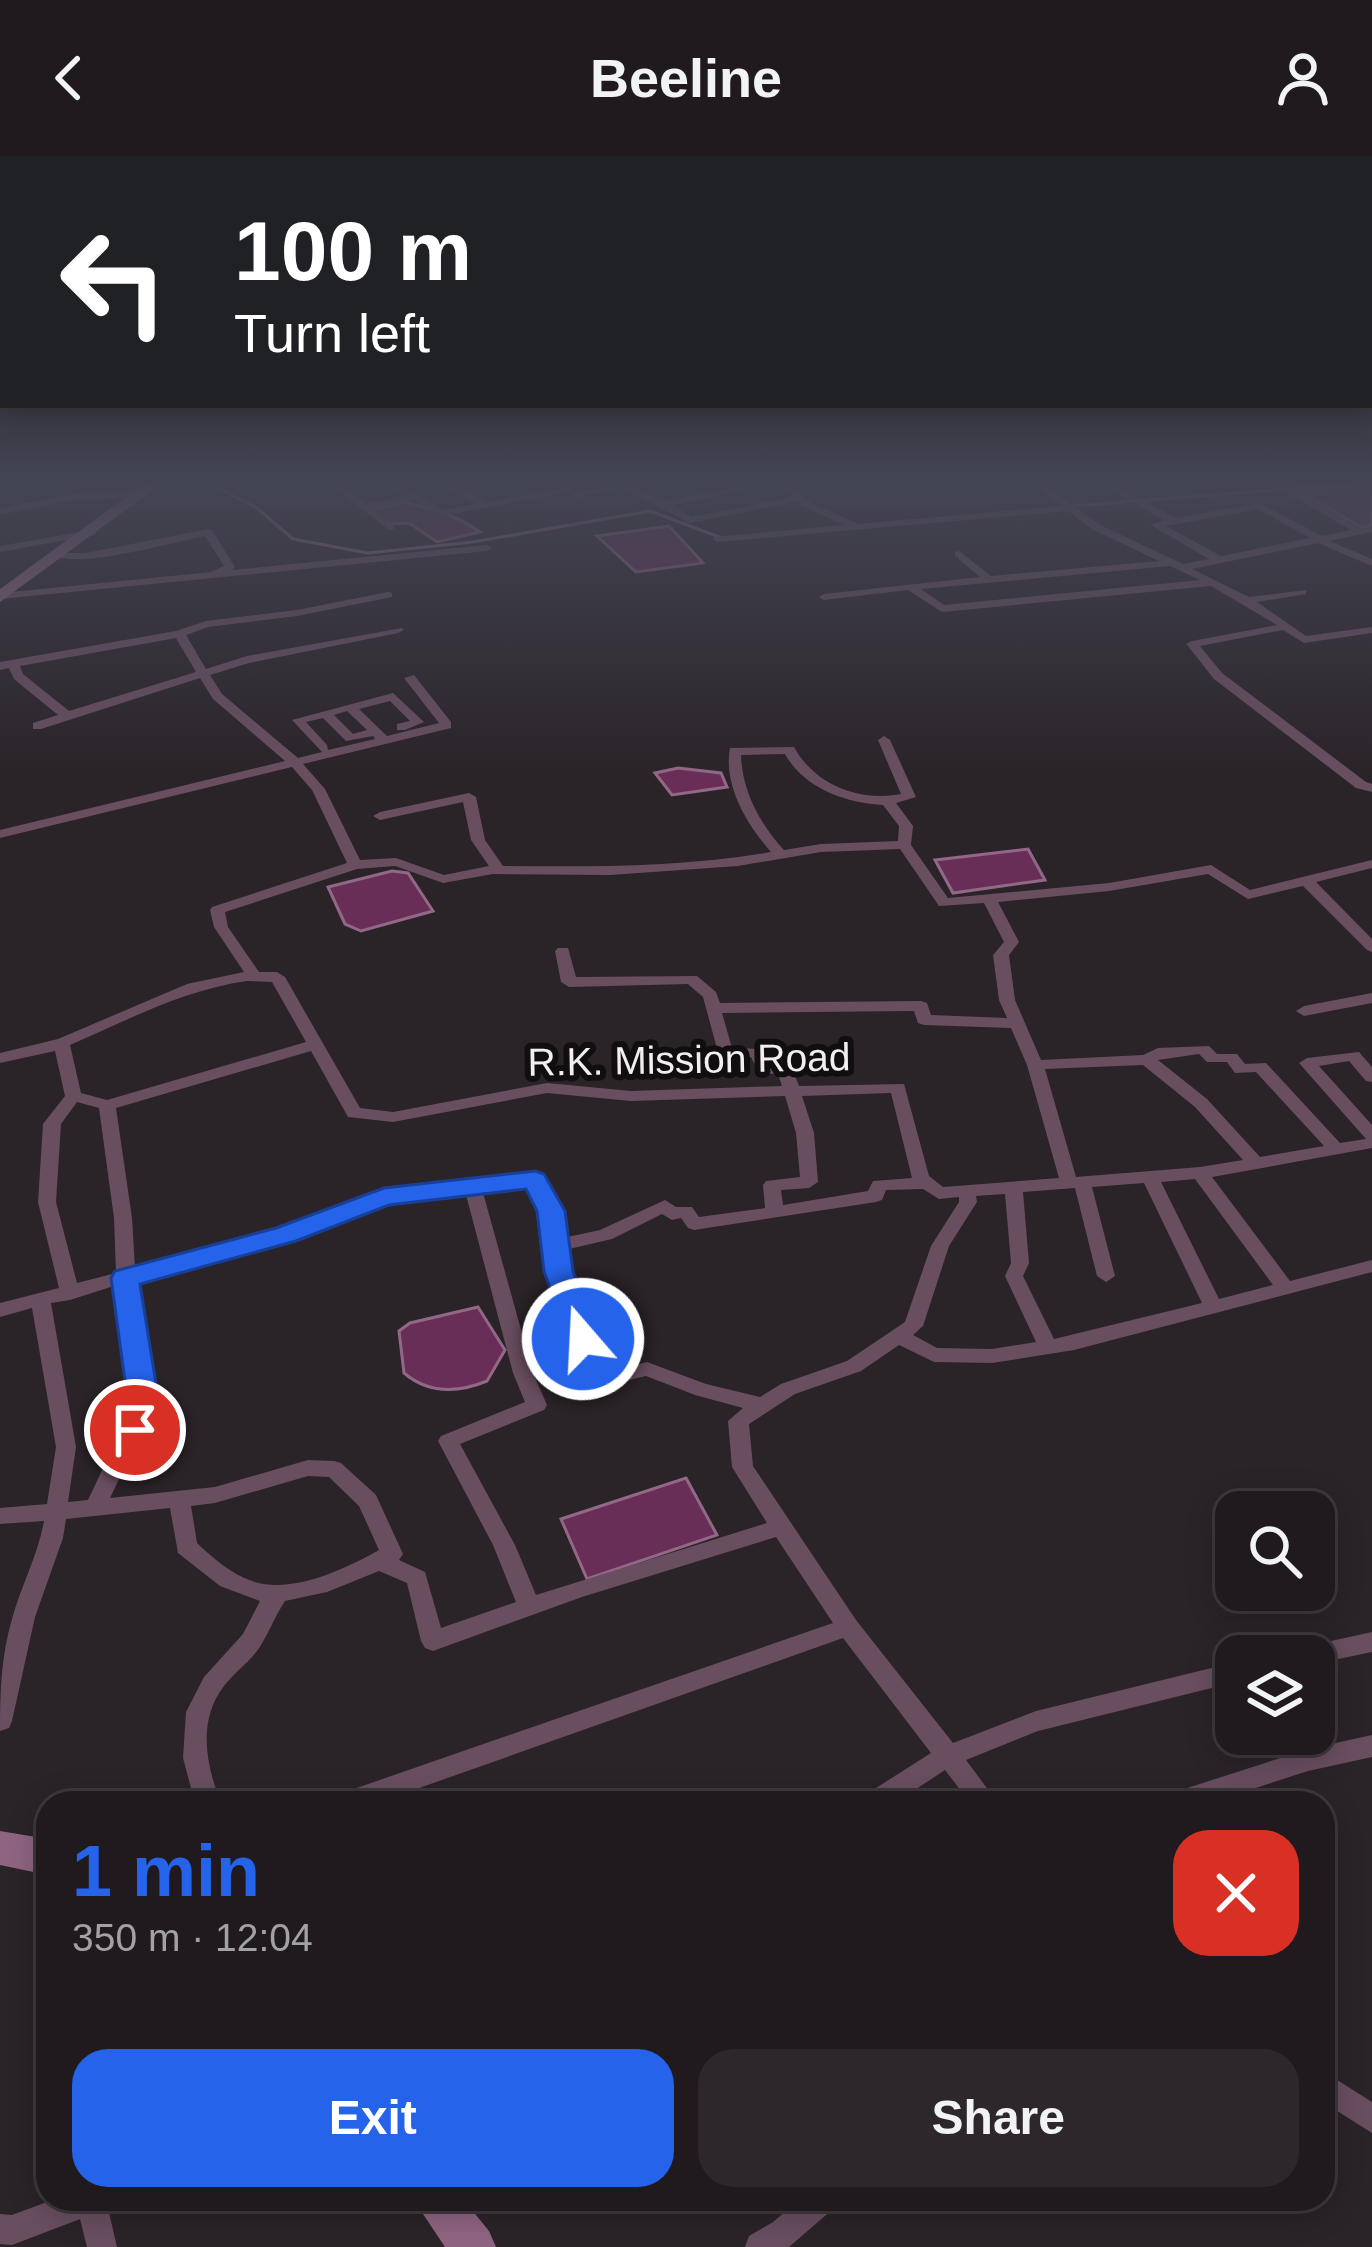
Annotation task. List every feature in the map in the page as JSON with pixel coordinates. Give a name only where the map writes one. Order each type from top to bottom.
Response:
[{"type":"main road","points":[[0,1848],[36,1855]]},
{"type":"main road","points":[[447,2211],[473,2247]]},
{"type":"street","points":[[1,597],[177,582]]},
{"type":"street","points":[[824,597],[970,582]]},
{"type":"street","points":[[1212,582],[1248,600],[1304,640],[1372,630]]},
{"type":"street","points":[[910,587],[942,609],[1215,583]]},
{"type":"street","points":[[1248,600],[1302,592]]},
{"type":"street","points":[[6,665],[179,634],[206,624],[388,595]]},
{"type":"street","points":[[1287,628],[1192,644],[1218,676],[1366,786]]},
{"type":"street","points":[[37,726],[202,673],[398,630]]},
{"type":"street","points":[[179,634],[217,696],[295,762],[318,789],[355,866]]},
{"type":"street","points":[[6,665],[67,716]]},
{"type":"street","points":[[325,713],[350,738],[447,725],[410,678]]},
{"type":"street","points":[[0,834],[295,762],[418,722],[393,697],[298,720],[323,748]]},
{"type":"street","points":[[350,706],[380,737]]},
{"type":"street","points":[[270,742],[309,733]]},
{"type":"street","points":[[781,855],[752,814],[734,763],[735,751],[789,750],[797,766],[831,788],[869,802],[909,797],[884,740]]},
{"type":"street","points":[[380,816],[469,797],[478,840],[499,870]]},
{"type":"street","points":[[887,801],[906,826],[904,845],[944,903],[1109,886],[1211,869],[1248,895],[1372,864]]},
{"type":"street","points":[[0,1058],[62,1043],[156,997],[253,975],[221,927],[218,910],[355,866],[396,862],[443,879],[499,870],[590,872],[874,843],[904,845]]},
{"type":"street","points":[[1305,880],[1372,947]]},
{"type":"street","points":[[989,899],[1012,943],[1001,955],[1007,1000],[1035,1065],[1106,1276]]},
{"type":"street","points":[[563,951],[569,982],[692,980],[710,994],[725,1053],[757,1052],[765,1070],[785,1068],[807,1143],[809,1182],[772,1185],[775,1212]]},
{"type":"street","name":"R.K. Mission Road","points":[[253,975],[277,976],[354,1112],[393,1117],[547,1088],[631,1096],[898,1088],[925,1183]]},
{"type":"street","points":[[1304,1011],[1372,998]]},
{"type":"street","points":[[712,1008],[921,1006],[924,1020],[1017,1023]]},
{"type":"street","points":[[62,1043],[73,1096],[52,1124],[47,1202],[70,1294]]},
{"type":"street","points":[[73,1096],[107,1105],[312,1045]]},
{"type":"street","points":[[1035,1065],[1147,1060],[1158,1053],[1203,1049],[1213,1059],[1232,1057],[1241,1070],[1260,1066],[1337,1150]]},
{"type":"street","points":[[556,1246],[605,1235],[665,1206],[672,1214],[686,1211],[694,1224],[876,1196],[879,1185],[925,1183],[939,1193],[1014,1189],[1200,1173],[1337,1150],[1372,1139],[1307,1063],[1353,1055],[1372,1077]]},
{"type":"street","points":[[1147,1060],[1201,1103],[1257,1166]]},
{"type":"street","points":[[95,1508],[112,1469],[132,1450],[142,1396],[107,1105]]},
{"type":"street","points":[[1200,1173],[1284,1287]]},
{"type":"street","points":[[1150,1178],[1214,1308]]},
{"type":"street","points":[[0,1310],[286,1234],[384,1197],[535,1180],[551,1211],[572,1316],[604,1379],[647,1369],[702,1390],[764,1405]]},
{"type":"street","points":[[472,1184],[523,1373],[537,1405],[448,1441],[504,1545],[530,1606]]},
{"type":"street","points":[[1014,1189],[1020,1263],[1014,1276],[1047,1345]]},
{"type":"street","points":[[967,1190],[968,1202],[940,1246],[913,1326],[854,1366],[788,1389],[738,1421],[743,1467],[781,1527],[848,1628],[975,1791]]},
{"type":"street","points":[[898,1336],[934,1355],[957,1358],[1074,1343],[1372,1266]]},
{"type":"street","points":[[0,1721],[55,1514],[66,1447],[41,1301]]},
{"type":"street","points":[[0,1516],[180,1501],[308,1468],[334,1469],[368,1501],[392,1554],[320,1584],[260,1593],[228,1579],[186,1546],[180,1501]]},
{"type":"street","points":[[380,1561],[417,1578],[433,1641],[781,1527]]},
{"type":"street","points":[[204,1791],[192,1758],[197,1712],[208,1688],[250,1642],[262,1613],[279,1592]]},
{"type":"street","points":[[379,1791],[848,1628]]},
{"type":"street","points":[[1335,1650],[1372,1642]]},
{"type":"street","points":[[893,1791],[945,1757],[1036,1720],[1215,1677]]},
{"type":"street","points":[[1212,1791],[1307,1760],[1372,1746]]},
{"type":"street","points":[[1335,2093],[1372,2119]]},
{"type":"street","points":[[8,2236],[67,2211]]},
{"type":"street","points":[[95,2211],[102,2247]]},
{"type":"street","points":[[760,2247],[807,2211]]},
{"type":"shaded area","points":[[678,768],[721,773],[727,787],[672,795],[655,773]]},
{"type":"shaded area","points":[[1028,849],[1045,880],[953,893],[935,860]]},
{"type":"shaded area","points":[[392,871],[408,873],[433,911],[361,931],[345,924],[328,887]]},
{"type":"shaded area","points":[[478,1307],[505,1350],[487,1381],[444,1389],[423,1385],[404,1373],[399,1331],[410,1323]]},
{"type":"shaded area","points":[[686,1478],[717,1535],[587,1579],[561,1519]]},
{"type":"route","points":[[135,1430],[142,1396],[125,1278],[286,1234],[384,1197],[527,1177],[535,1180],[551,1211],[559,1271],[583,1339]]}]
